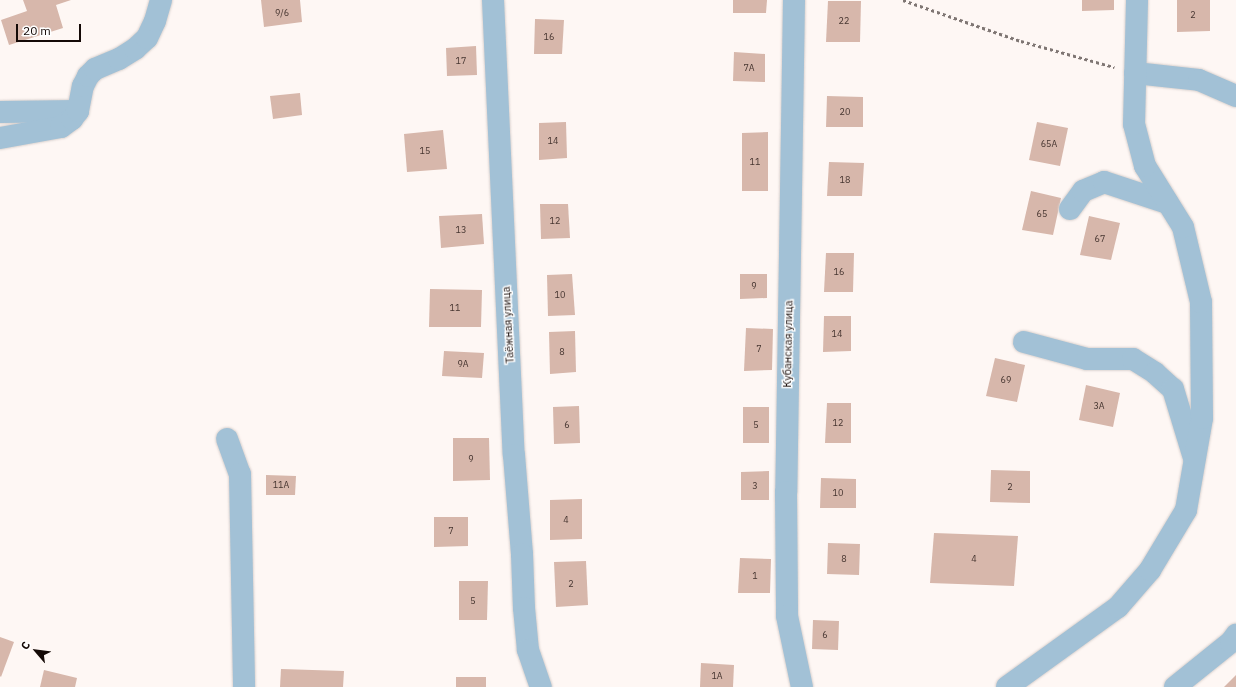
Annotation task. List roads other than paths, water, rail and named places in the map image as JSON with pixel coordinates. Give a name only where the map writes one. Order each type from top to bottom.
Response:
[{"type":"street","points":[[0,138],[61,127],[72,119],[78,110],[83,86],[88,76],[95,68],[119,59],[135,49],[147,38],[155,21],[161,0]]},
{"type":"street","name":"Таёжная улица","points":[[493,0],[514,455],[528,650],[541,687]]},
{"type":"street","name":"Кубанская улица","points":[[794,0],[786,444],[787,608],[802,687]]},
{"type":"street","points":[[1007,687],[1118,606],[1150,570],[1186,510],[1202,418],[1200,302],[1183,227],[1145,166],[1134,124],[1136,0]]},
{"type":"street","points":[[1135,73],[1199,80],[1236,96]]},
{"type":"street","points":[[0,112],[78,110]]},
{"type":"street","points":[[1070,209],[1083,191],[1104,182],[1168,204]]},
{"type":"street","points":[[1024,342],[1087,359],[1133,359],[1155,373],[1173,389],[1195,461]]},
{"type":"street","points":[[227,439],[240,474],[244,687]]},
{"type":"street","points":[[1175,687],[1230,642],[1236,635]]}]
